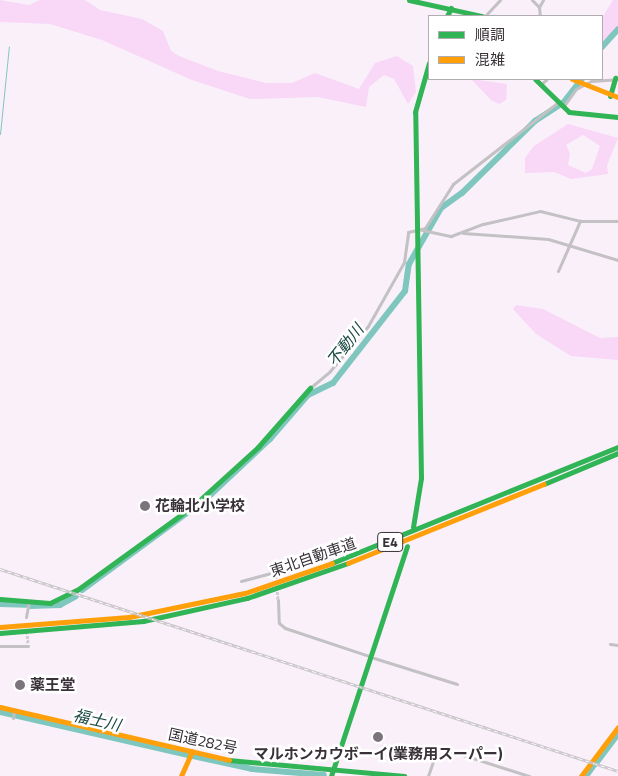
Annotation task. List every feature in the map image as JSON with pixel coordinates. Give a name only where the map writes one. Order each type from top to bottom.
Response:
[{"type":"main road","points":[[409,0],[480,15]]},
{"type":"main road","points":[[448,15],[451,8]]},
{"type":"main road","points":[[413,527],[421,478],[415,112],[428,66]]},
{"type":"main road","points":[[610,96],[616,79]]},
{"type":"main road","points":[[536,80],[560,105],[593,117],[618,117]]},
{"type":"main road","points":[[574,80],[610,96],[618,97]]},
{"type":"main road","points":[[0,600],[50,603],[64,598],[192,506],[258,447],[310,388]]},
{"type":"main road","name":"東北自動車道","points":[[0,627],[154,614],[245,593],[330,565],[618,447]]},
{"type":"main road","name":"東北自動車道","points":[[0,633],[166,618],[247,598],[332,570],[618,453]]},
{"type":"main road","points":[[332,774],[407,546]]},
{"type":"main road","name":"国道282号","points":[[0,707],[192,751],[258,764],[332,774],[404,776]]},
{"type":"main road","points":[[581,776],[618,727]]},
{"type":"main road","points":[[181,776],[192,751]]},
{"type":"street","points":[[485,15],[500,0]]},
{"type":"street","points":[[532,0],[539,7]]},
{"type":"street","points":[[540,15],[539,7],[543,0]]},
{"type":"street","points":[[603,79],[616,79]]},
{"type":"street","points":[[540,85],[546,80]]},
{"type":"street","points":[[310,388],[330,371],[368,326],[404,262],[408,232],[425,228],[459,178],[560,105],[576,89],[591,80]]},
{"type":"street","points":[[463,233],[483,224],[540,211],[580,221],[618,221]]},
{"type":"street","points":[[558,271],[580,221]]},
{"type":"street","points":[[417,229],[425,230],[432,234],[463,233],[548,239],[618,260]]},
{"type":"street","points":[[241,581],[275,572],[276,577]]},
{"type":"street","points":[[278,600],[279,623],[285,628],[369,656]]},
{"type":"street","points":[[26,617],[29,602]]},
{"type":"street","points":[[610,644],[618,645]]},
{"type":"street","points":[[0,646],[28,646]]},
{"type":"street","points":[[374,658],[457,684]]},
{"type":"street","points":[[13,718],[14,710]]},
{"type":"street","points":[[428,776],[438,747],[528,776]]},
{"type":"shaded area","points":[[0,0],[29,5],[40,0],[85,0],[100,10],[142,19],[163,31],[171,51],[179,56],[218,71],[266,83],[292,83],[315,73],[359,89],[375,63],[397,56],[413,66],[416,92],[408,104],[394,79],[384,75],[369,87],[366,107],[318,97],[250,99],[192,80],[102,40],[50,24],[0,22]]},
{"type":"shaded area","points":[[613,0],[618,0],[618,28],[603,41],[603,16]]},
{"type":"shaded area","points":[[472,80],[507,84],[506,100],[499,104],[491,100]]},
{"type":"shaded area","points":[[568,124],[618,138],[607,165],[608,174],[571,179],[554,172],[525,173],[525,158],[534,146]],"holes":[[[583,135],[600,146],[592,169],[586,173],[568,165],[570,154],[566,145]]]},
{"type":"shaded area","points":[[516,305],[543,309],[600,338],[618,337],[618,360],[571,356],[536,334],[513,309]]},
{"type":"waterway","name":"不動川","points":[[603,46],[618,29]]},
{"type":"waterway","points":[[0,134],[9,46]]},
{"type":"waterway","name":"不動川","points":[[82,590],[206,499],[270,439],[308,395],[333,383],[405,291],[409,264],[441,208],[462,193],[535,121],[563,103],[581,80]]},
{"type":"waterway","name":"不動川","points":[[31,606],[60,605],[76,596]]},
{"type":"waterway","name":"不動川","points":[[0,604],[25,605]]},
{"type":"waterway","name":"福士川","points":[[0,712],[187,755]]},
{"type":"waterway","points":[[597,762],[618,734]]},
{"type":"waterway","name":"福士川","points":[[193,756],[252,769],[324,775]]},
{"type":"waterway","points":[[586,776],[594,765]]},
{"type":"tunnel","points":[[277,587],[278,600]]},
{"type":"tunnel","points":[[27,631],[28,646]]},
{"type":"railway","points":[[0,569],[618,771]]},
{"type":"traffic: fast","points":[[409,0],[477,15]]},
{"type":"traffic: fast","points":[[448,15],[451,8]]},
{"type":"traffic: fast","points":[[413,527],[421,478],[415,112],[428,66]]},
{"type":"traffic: fast","points":[[610,96],[615,78]]},
{"type":"traffic: fast","points":[[536,80],[569,112],[618,117]]},
{"type":"traffic: fast","points":[[0,599],[50,603],[77,590],[193,506],[258,447],[310,388]]},
{"type":"traffic: fast","points":[[332,563],[618,447]]},
{"type":"traffic: fast","points":[[544,484],[618,453]]},
{"type":"traffic: fast","points":[[331,776],[407,546]]},
{"type":"traffic: fast","points":[[0,633],[143,621],[247,598],[348,563]]},
{"type":"traffic: fast","points":[[229,760],[404,776]]},
{"type":"traffic: slow","points":[[575,80],[618,97]]},
{"type":"traffic: slow","points":[[348,563],[544,484]]},
{"type":"traffic: slow","points":[[0,627],[129,617],[245,593],[332,563]]},
{"type":"traffic: slow","points":[[0,707],[229,760]]},
{"type":"traffic: slow","points":[[581,776],[618,727]]},
{"type":"traffic: slow","points":[[181,776],[192,751]]},
{"type":"place","name":"花輪北小学校","points":[[145,506]]},
{"type":"place","name":"薬王堂","points":[[20,685]]},
{"type":"place","name":"マルホンカウボーイ(業務用スーパー)","points":[[378,737]]}]
